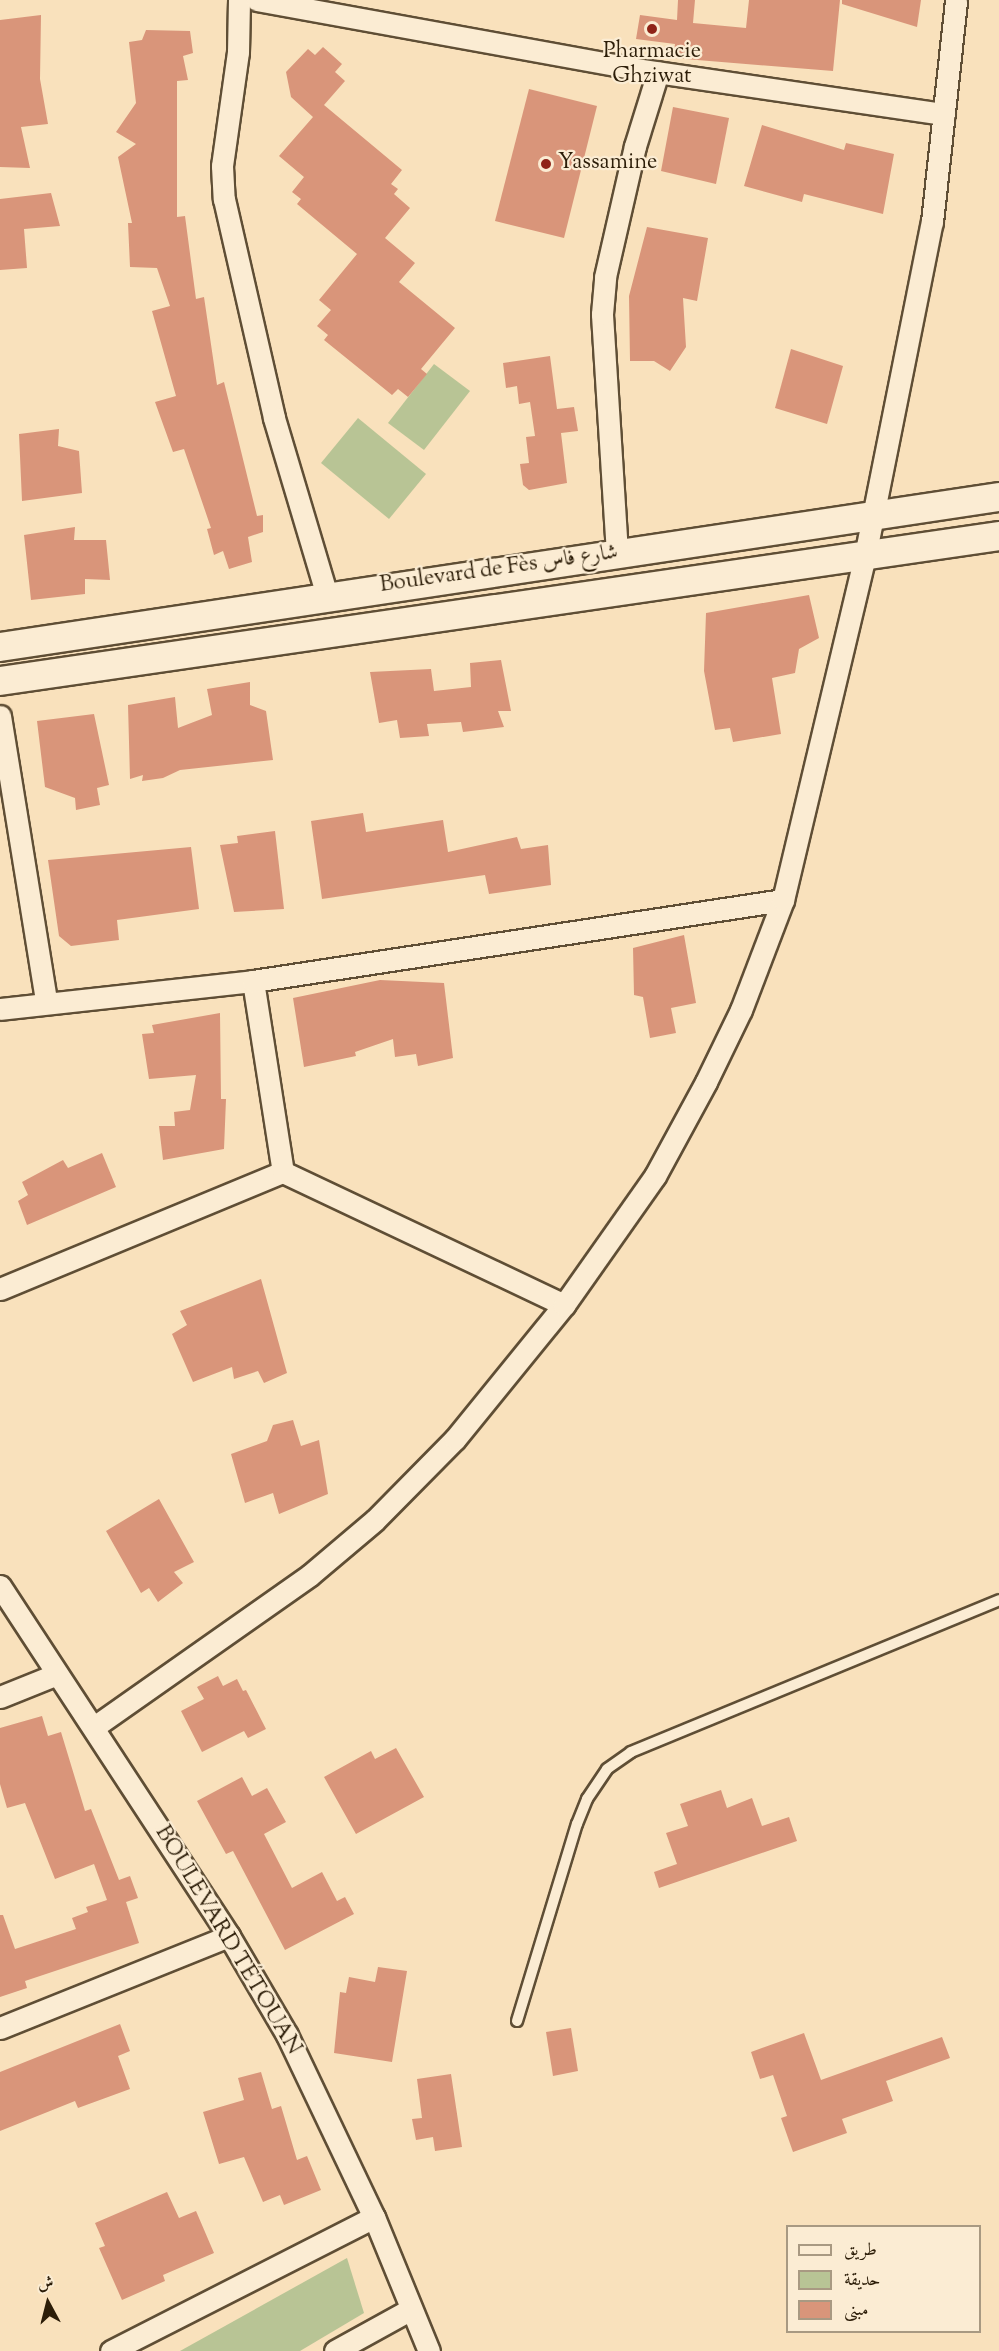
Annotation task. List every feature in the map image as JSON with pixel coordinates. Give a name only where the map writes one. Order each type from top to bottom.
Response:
[{"type":"main road","name":"Boulevard de Fès شارع فاس","points":[[0,647],[327,596],[999,497]]},
{"type":"main road","name":"Boulevard de Fès شارع فاس","points":[[0,681],[999,536]]},
{"type":"street","points":[[240,0],[235,71],[222,166],[224,199],[274,418],[327,596]]},
{"type":"street","points":[[257,0],[370,9],[658,72],[944,114]]},
{"type":"street","points":[[94,1727],[310,1575],[375,1520],[455,1439],[564,1305],[655,1176],[700,1093],[741,1010],[783,900],[865,556],[932,222],[956,0]]},
{"type":"street","points":[[617,553],[602,314],[605,277],[635,146],[658,72]]},
{"type":"street","points":[[0,716],[46,1001]]},
{"type":"street","points":[[0,1009],[46,1001],[253,981],[783,900]]},
{"type":"street","points":[[253,981],[283,1172]]},
{"type":"street","points":[[0,1289],[283,1172],[564,1305]]},
{"type":"street","name":"BOULEVARD TÉTOUAN","points":[[0,1586],[229,1936],[287,2035],[374,2217],[429,2351]]},
{"type":"street","points":[[0,1697],[57,1674]]},
{"type":"street","points":[[0,2028],[229,1936]]},
{"type":"street","points":[[111,2351],[374,2217]]},
{"type":"street","points":[[335,2351],[411,2309]]},
{"type":"lane","points":[[517,2021],[577,1824],[587,1799],[607,1769],[631,1752],[999,1600]]},
{"type":"green space","points":[[434,364],[470,391],[424,450],[388,423]]},
{"type":"green space","points":[[358,418],[426,474],[389,519],[321,463]]},
{"type":"green space","points":[[347,2258],[364,2313],[300,2351],[180,2351]]},
{"type":"building","points":[[678,0],[695,0],[693,23],[746,28],[749,0],[840,0],[833,71],[673,58],[675,44],[636,39],[640,15],[677,20]]},
{"type":"building","points":[[842,0],[921,0],[917,27],[842,4]]},
{"type":"building","points":[[41,15],[40,79],[48,124],[21,127],[30,168],[0,167],[0,20]]},
{"type":"building","points":[[146,30],[190,31],[193,53],[183,56],[188,80],[177,81],[177,217],[185,216],[196,299],[204,297],[217,385],[224,382],[257,516],[263,515],[263,532],[248,537],[252,562],[229,569],[223,551],[214,555],[207,529],[211,528],[184,449],[173,452],[155,402],[176,396],[152,311],[170,306],[157,268],[130,267],[128,223],[132,223],[118,157],[136,144],[116,132],[136,103],[129,42],[142,40]]},
{"type":"building","points":[[323,47],[342,64],[335,72],[345,81],[324,105],[402,170],[391,184],[398,189],[394,194],[410,208],[385,238],[415,263],[399,282],[455,328],[421,369],[427,374],[408,397],[398,389],[392,395],[324,340],[328,335],[317,326],[331,310],[319,300],[357,254],[297,204],[301,199],[292,192],[304,177],[279,156],[313,117],[291,97],[286,72],[308,49],[315,55]]},
{"type":"building","name":"Yassamine","points":[[529,89],[597,106],[564,238],[495,221]]},
{"type":"building","points":[[673,107],[729,118],[716,184],[661,171]]},
{"type":"building","points":[[762,125],[844,150],[846,143],[894,154],[883,214],[804,194],[802,202],[744,186]]},
{"type":"building","points":[[51,193],[60,226],[24,229],[27,268],[0,270],[0,199]]},
{"type":"building","points":[[647,227],[708,238],[697,301],[683,298],[686,347],[670,371],[654,361],[630,361],[629,296]]},
{"type":"building","points":[[791,349],[843,366],[827,424],[775,408]]},
{"type":"building","points":[[550,356],[557,409],[574,407],[578,431],[561,433],[567,483],[529,490],[523,485],[520,464],[529,463],[526,437],[535,436],[530,402],[519,404],[517,386],[506,388],[503,363]]},
{"type":"building","points":[[59,429],[58,446],[79,451],[82,493],[22,501],[19,434]]},
{"type":"building","points":[[75,527],[74,540],[106,540],[110,580],[85,579],[85,594],[31,600],[24,535]]},
{"type":"building","points":[[809,595],[819,638],[799,649],[795,673],[772,678],[781,734],[733,742],[730,728],[715,730],[704,671],[706,613]]},
{"type":"building","points":[[501,660],[511,711],[498,711],[504,727],[463,732],[461,722],[427,724],[429,736],[400,738],[397,720],[379,723],[370,672],[431,669],[434,691],[471,687],[470,663]]},
{"type":"building","points":[[250,682],[250,705],[266,711],[273,760],[180,770],[163,778],[142,781],[143,775],[130,779],[128,705],[175,697],[178,728],[212,715],[207,689]]},
{"type":"building","points":[[94,714],[109,785],[97,788],[100,805],[76,810],[75,798],[45,787],[37,721]]},
{"type":"building","points":[[363,813],[366,832],[443,820],[448,852],[517,837],[521,849],[548,845],[551,885],[489,894],[485,875],[322,899],[311,821]]},
{"type":"building","points":[[275,831],[284,909],[234,912],[220,845],[238,843],[237,836]]},
{"type":"building","points":[[191,847],[199,909],[117,920],[119,940],[71,946],[59,936],[48,860]]},
{"type":"building","points":[[684,935],[696,1003],[671,1008],[676,1033],[650,1038],[643,997],[634,995],[633,948]]},
{"type":"building","points":[[380,980],[444,983],[453,1058],[418,1066],[416,1054],[395,1057],[393,1039],[355,1052],[356,1056],[304,1067],[293,998]]},
{"type":"building","points":[[220,1013],[221,1099],[226,1099],[224,1149],[163,1160],[159,1126],[175,1126],[174,1112],[190,1110],[196,1075],[149,1079],[142,1034],[154,1033],[152,1025]]},
{"type":"building","points":[[102,1153],[116,1187],[27,1225],[18,1201],[28,1195],[22,1182],[63,1160],[68,1168]]},
{"type":"building","points":[[261,1279],[287,1373],[264,1383],[258,1371],[234,1379],[232,1367],[193,1382],[172,1334],[187,1325],[180,1311]]},
{"type":"building","points":[[293,1420],[301,1446],[319,1440],[328,1494],[279,1514],[273,1493],[245,1503],[231,1454],[267,1441],[273,1425]]},
{"type":"building","points":[[159,1499],[194,1562],[174,1572],[183,1583],[158,1602],[149,1588],[141,1593],[106,1531]]},
{"type":"building","points":[[218,1676],[223,1686],[237,1679],[243,1691],[246,1690],[266,1729],[248,1738],[244,1731],[202,1752],[181,1711],[204,1699],[197,1687]]},
{"type":"building","points":[[42,1716],[48,1736],[61,1732],[85,1811],[91,1809],[119,1880],[130,1876],[138,1898],[126,1902],[139,1943],[25,1981],[27,1988],[0,1997],[0,1915],[3,1915],[15,1949],[76,1929],[72,1918],[88,1912],[86,1907],[107,1900],[94,1864],[55,1879],[25,1803],[7,1808],[0,1784],[0,1728]]},
{"type":"building","points":[[396,1748],[424,1797],[356,1834],[324,1777],[371,1751],[375,1759]]},
{"type":"building","points":[[242,1777],[252,1796],[267,1788],[286,1822],[264,1834],[292,1888],[322,1872],[337,1901],[345,1897],[354,1914],[285,1950],[233,1851],[226,1854],[197,1801]]},
{"type":"building","points":[[721,1790],[727,1808],[752,1798],[762,1826],[789,1817],[797,1841],[659,1888],[654,1872],[677,1864],[666,1833],[688,1826],[680,1804]]},
{"type":"building","points":[[378,1967],[407,1971],[392,2062],[334,2053],[340,1992],[346,1993],[349,1977],[375,1982]]},
{"type":"building","points":[[120,2024],[130,2051],[118,2056],[130,2089],[78,2108],[75,2101],[0,2131],[0,2072]]},
{"type":"building","points":[[571,2028],[578,2071],[553,2076],[546,2032]]},
{"type":"building","points":[[804,2033],[821,2080],[942,2037],[950,2058],[886,2081],[893,2101],[842,2119],[847,2133],[793,2152],[781,2118],[787,2116],[773,2075],[760,2079],[751,2052]]},
{"type":"building","points":[[261,2072],[272,2109],[281,2106],[297,2160],[307,2156],[321,2190],[284,2205],[280,2195],[263,2202],[244,2157],[219,2164],[203,2112],[244,2100],[238,2078]]},
{"type":"building","points":[[451,2074],[462,2147],[435,2151],[433,2137],[416,2140],[412,2119],[422,2118],[417,2079]]},
{"type":"building","points":[[167,2192],[179,2218],[196,2211],[214,2253],[163,2275],[165,2281],[122,2300],[99,2248],[105,2246],[95,2223]]},
{"type":"place","name":"Pharmacie Ghziwat","points":[[652,29]]},
{"type":"place","name":"Yassamine","points":[[546,164]]}]
